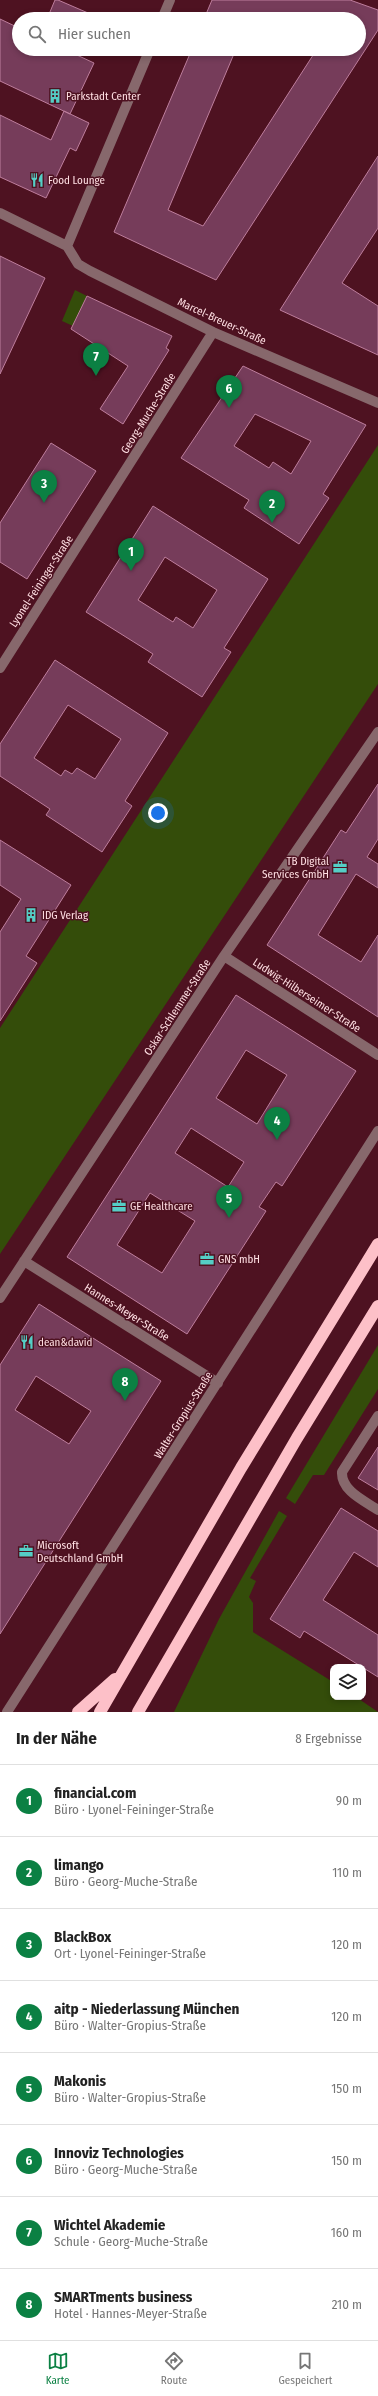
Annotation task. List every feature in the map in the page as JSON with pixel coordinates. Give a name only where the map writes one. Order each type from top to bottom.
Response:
[{"type":"highway","points":[[100,1712],[241,1468],[378,1244]]},
{"type":"highway","points":[[138,1712],[297,1438],[378,1306]]},
{"type":"highway","points":[[78,1712],[123,1671]]},
{"type":"highway","points":[[149,1693],[149,1712]]},
{"type":"street","points":[[165,12],[170,0]]},
{"type":"street","points":[[0,213],[67,246],[147,56]]},
{"type":"street","name":"Marcel-Breuer-Straße","points":[[67,246],[78,264],[213,332],[378,403]]},
{"type":"street","name":"Georg-Muche-Straße","points":[[103,507],[213,332]]},
{"type":"street","name":"Lyonel-Feininger-Straße","points":[[0,668],[103,507]]},
{"type":"street","name":"Oskar-Schlemmer-Straße","points":[[0,1298],[224,956],[378,732]]},
{"type":"street","name":"Ludwig-Hilberseimer-Straße","points":[[224,956],[378,1055]]},
{"type":"street","name":"Walter-Gropius-Straße","points":[[7,1712],[378,1131]]},
{"type":"street","name":"Hannes-Meyer-Straße","points":[[24,1261],[218,1383]]},
{"type":"street","points":[[378,1416],[342,1472],[342,1479],[348,1489],[378,1510]]},
{"type":"green space","points":[[75,290],[87,296],[73,326],[62,321]]},
{"type":"green space","points":[[378,445],[378,684],[0,1254],[0,1028]]},
{"type":"green space","points":[[378,1345],[378,1389],[324,1475],[313,1475],[295,1504],[286,1498]]},
{"type":"green space","points":[[279,1511],[287,1516],[250,1578],[256,1581],[249,1597],[253,1603],[253,1632],[330,1680],[330,1700],[360,1700],[378,1712],[174,1712],[219,1619]]},
{"type":"building","points":[[55,0],[58,0],[86,12],[50,12]]},
{"type":"building","points":[[212,0],[350,0],[378,10],[378,30],[366,49],[366,12],[207,12]]},
{"type":"building","points":[[0,19],[12,25],[12,56],[79,56],[94,63],[70,114],[0,81]]},
{"type":"building","points":[[189,56],[233,56],[168,210],[203,226],[312,56],[361,56],[216,280],[114,232]]},
{"type":"building","points":[[64,111],[89,123],[76,151],[70,148],[46,198],[0,177],[0,115],[51,140]]},
{"type":"building","points":[[378,156],[378,228],[342,283],[378,306],[378,355],[280,310]]},
{"type":"building","points":[[0,256],[45,278],[0,374]]},
{"type":"building","points":[[87,296],[172,336],[166,348],[169,350],[123,424],[100,409],[128,366],[71,329]]},
{"type":"building","points":[[243,366],[366,425],[323,494],[329,498],[299,544],[244,508],[249,500],[181,458]],"holes":[[[255,414],[311,441],[291,474],[273,462],[269,468],[234,446]]]},
{"type":"building","points":[[51,443],[96,471],[27,579],[0,562],[0,523]]},
{"type":"building","points":[[153,506],[268,579],[224,648],[231,652],[202,697],[148,662],[153,654],[86,612]],"holes":[[[165,557],[217,590],[193,628],[176,617],[173,622],[138,600]]]},
{"type":"building","points":[[55,660],[168,733],[125,801],[132,806],[102,852],[46,815],[50,809],[0,776],[0,744]],"holes":[[[68,705],[121,739],[95,779],[77,768],[72,774],[65,770],[61,776],[34,758]]]},
{"type":"building","points":[[378,784],[378,839],[367,857],[378,864],[378,888],[356,874],[318,935],[361,962],[378,935],[378,1017],[267,945],[341,830],[346,833]]},
{"type":"building","name":"IDG Verlag","points":[[0,840],[71,885],[26,956],[37,963],[0,1021],[0,932],[21,899],[0,885]]},
{"type":"building","points":[[236,995],[356,1071],[282,1186],[276,1182],[259,1207],[266,1211],[187,1334],[67,1257]],"holes":[[[246,1050],[287,1075],[257,1124],[216,1098]],[[191,1128],[244,1162],[228,1187],[175,1153]],[[150,1193],[195,1221],[162,1273],[117,1245]]]},
{"type":"building","points":[[39,1304],[161,1381],[0,1634],[0,1365]],"holes":[[[36,1376],[91,1411],[69,1444],[15,1410]]]},
{"type":"building","points":[[378,1447],[378,1490],[358,1478]]},
{"type":"building","points":[[341,1508],[378,1531],[378,1567],[354,1552],[323,1600],[378,1635],[378,1677],[366,1670],[366,1664],[357,1664],[304,1631],[300,1638],[270,1619]]},
{"type":"place","name":"Parkstadt Center","points":[[55,96]]},
{"type":"place","name":"Food Lounge","points":[[37,180]]},
{"type":"place","name":"Wichtel Akademie","points":[[96,376]]},
{"type":"place","name":"Innoviz Technologies","points":[[229,408]]},
{"type":"place","name":"BlackBox","points":[[44,503]]},
{"type":"place","name":"limango","points":[[272,523]]},
{"type":"place","name":"financial.com","points":[[131,571]]},
{"type":"place","name":"TB Digital Services GmbH","points":[[340,867]]},
{"type":"place","name":"IDG Verlag","points":[[31,915]]},
{"type":"place","name":"aitp - Niederlassung München","points":[[277,1140]]},
{"type":"place","name":"GE Healthcare","points":[[119,1206]]},
{"type":"place","name":"Makonis","points":[[229,1218]]},
{"type":"place","name":"GNS mbH","points":[[207,1259]]},
{"type":"place","name":"dean&david","points":[[27,1342]]},
{"type":"place","name":"SMARTments business","points":[[125,1401]]},
{"type":"place","name":"Microsoft Deutschland GmbH","points":[[26,1551]]}]
